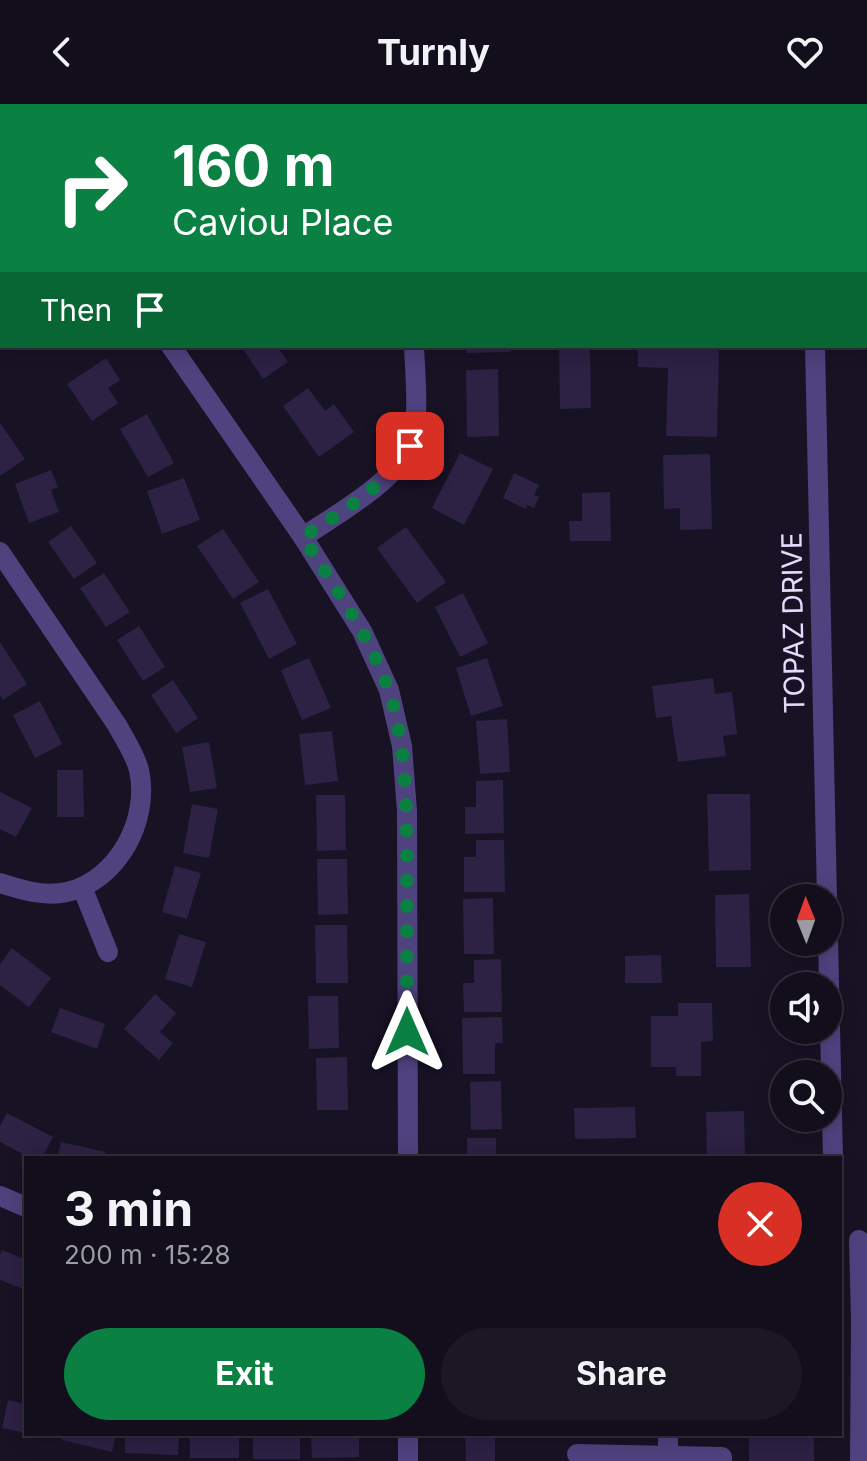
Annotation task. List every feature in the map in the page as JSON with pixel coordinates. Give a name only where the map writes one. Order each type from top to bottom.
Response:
[{"type":"street","points":[[172,348],[303,537],[362,631],[389,690],[402,746],[407,811],[408,1156]]},
{"type":"street","points":[[303,537],[382,481],[410,446],[414,431],[414,348]]},
{"type":"street","name":"TOPAZ DRIVE","points":[[815,348],[827,884]]},
{"type":"street","points":[[0,552],[117,725],[139,769],[142,794],[139,816],[129,842],[101,875],[82,887],[46,894],[0,883]]},
{"type":"street","points":[[82,887],[108,952]]},
{"type":"street","points":[[828,956],[833,1156]]},
{"type":"street","points":[[0,1196],[24,1206]]},
{"type":"street","points":[[855,1240],[864,1321],[860,1461]]},
{"type":"street","points":[[408,1436],[408,1461]]},
{"type":"street","points":[[668,1436],[668,1456]]},
{"type":"street","points":[[577,1454],[722,1457],[722,1461]]},
{"type":"building","points":[[242,348],[278,348],[288,362],[263,379]]},
{"type":"building","points":[[466,348],[511,348],[511,352],[466,353]]},
{"type":"building","points":[[559,348],[590,348],[591,408],[560,409]]},
{"type":"building","points":[[638,348],[719,348],[717,437],[666,436],[668,368],[638,367]]},
{"type":"building","points":[[106,358],[120,380],[108,388],[118,403],[92,421],[67,384]]},
{"type":"building","points":[[498,369],[499,436],[467,437],[466,370]]},
{"type":"building","points":[[308,388],[325,411],[334,404],[354,432],[319,457],[283,406]]},
{"type":"building","points":[[147,414],[174,463],[148,477],[120,429]]},
{"type":"building","points":[[0,423],[25,459],[0,476]]},
{"type":"building","points":[[460,453],[493,469],[464,525],[432,508]]},
{"type":"building","points":[[710,454],[712,529],[680,530],[680,508],[664,509],[663,455]]},
{"type":"building","points":[[51,470],[58,487],[51,490],[59,512],[29,523],[15,484]]},
{"type":"building","points":[[514,473],[539,485],[534,495],[539,497],[534,508],[527,505],[526,509],[503,498]]},
{"type":"building","points":[[184,478],[200,520],[162,534],[147,491]]},
{"type":"building","points":[[610,492],[611,541],[570,541],[569,521],[582,521],[582,493]]},
{"type":"building","points":[[71,526],[97,563],[74,579],[48,542]]},
{"type":"building","points":[[406,527],[446,582],[417,603],[377,548]]},
{"type":"building","points":[[223,529],[259,582],[233,599],[197,546]]},
{"type":"building","points":[[104,573],[130,612],[106,627],[80,588]]},
{"type":"building","points":[[268,589],[297,644],[269,659],[240,603]]},
{"type":"building","points":[[463,593],[488,643],[460,657],[435,607]]},
{"type":"building","points":[[139,626],[165,667],[143,681],[117,640]]},
{"type":"building","points":[[0,642],[27,684],[3,700],[0,695]]},
{"type":"building","points":[[309,658],[331,708],[302,720],[281,670]]},
{"type":"building","points":[[487,658],[503,706],[471,716],[456,668]]},
{"type":"building","points":[[713,678],[715,694],[732,692],[737,734],[723,736],[726,756],[678,762],[671,716],[656,718],[652,686]]},
{"type":"building","points":[[173,680],[198,718],[176,733],[151,695]]},
{"type":"building","points":[[40,701],[62,744],[35,758],[13,715]]},
{"type":"building","points":[[507,719],[510,772],[480,774],[476,721]]},
{"type":"building","points":[[332,731],[338,781],[305,785],[299,734]]},
{"type":"building","points":[[209,742],[217,788],[190,792],[182,747]]},
{"type":"building","points":[[57,770],[83,770],[84,817],[57,817]]},
{"type":"building","points":[[503,780],[504,833],[465,834],[465,807],[476,807],[476,781]]},
{"type":"building","points":[[0,792],[32,808],[16,837],[0,829]]},
{"type":"building","points":[[707,794],[750,794],[751,870],[709,871]]},
{"type":"building","points":[[316,795],[345,795],[346,850],[317,851]]},
{"type":"building","points":[[192,804],[218,809],[209,858],[183,853]]},
{"type":"building","points":[[476,840],[504,840],[505,892],[464,892],[464,857],[476,857]]},
{"type":"building","points":[[317,859],[347,859],[348,914],[318,915]]},
{"type":"building","points":[[175,866],[201,873],[187,919],[162,912]]},
{"type":"building","points":[[749,894],[751,967],[716,967],[715,895]]},
{"type":"building","points":[[493,898],[494,954],[464,954],[463,899]]},
{"type":"building","points":[[315,925],[347,925],[348,983],[316,983]]},
{"type":"building","points":[[179,934],[206,942],[192,987],[165,979]]},
{"type":"building","points":[[12,948],[51,978],[29,1007],[0,985],[0,964]]},
{"type":"building","points":[[661,955],[662,983],[625,983],[625,956]]},
{"type":"building","points":[[501,959],[502,1012],[464,1012],[463,983],[474,983],[474,960]]},
{"type":"building","points":[[155,994],[176,1013],[160,1032],[173,1043],[159,1060],[124,1029]]},
{"type":"building","points":[[308,996],[338,996],[339,1048],[309,1049]]},
{"type":"building","points":[[678,1003],[712,1003],[713,1041],[701,1042],[701,1076],[676,1076],[676,1067],[651,1067],[651,1016],[678,1016]]},
{"type":"building","points":[[60,1008],[105,1024],[97,1049],[51,1032]]},
{"type":"building","points":[[502,1017],[503,1043],[495,1043],[495,1074],[463,1074],[462,1018]]},
{"type":"building","points":[[347,1057],[348,1110],[317,1110],[316,1058]]},
{"type":"building","points":[[501,1081],[502,1129],[471,1130],[470,1082]]},
{"type":"building","points":[[635,1107],[636,1138],[575,1139],[574,1108]]},
{"type":"building","points":[[744,1111],[745,1156],[707,1156],[706,1112]]},
{"type":"building","points":[[7,1113],[53,1137],[43,1156],[26,1156],[0,1142],[0,1126]]},
{"type":"building","points":[[467,1138],[496,1138],[496,1156],[467,1156]]},
{"type":"building","points":[[61,1142],[106,1152],[105,1156],[58,1156]]},
{"type":"building","points":[[2,1250],[24,1259],[24,1289],[0,1280]]},
{"type":"building","points":[[8,1400],[24,1404],[24,1433],[2,1428]]},
{"type":"building","points":[[63,1436],[116,1436],[112,1452],[62,1440]]},
{"type":"building","points":[[125,1436],[179,1436],[178,1455],[125,1453]]},
{"type":"building","points":[[190,1436],[239,1436],[239,1458],[190,1458]]},
{"type":"building","points":[[253,1436],[300,1436],[300,1459],[253,1459]]},
{"type":"building","points":[[311,1436],[359,1436],[359,1457],[312,1458]]},
{"type":"building","points":[[465,1436],[495,1436],[495,1461],[466,1461]]},
{"type":"building","points":[[814,1436],[814,1461],[749,1461],[749,1437]]},
{"type":"route","points":[[407,1032],[407,811],[402,746],[389,690],[377,662],[362,631],[303,537],[382,481],[410,446]]}]
